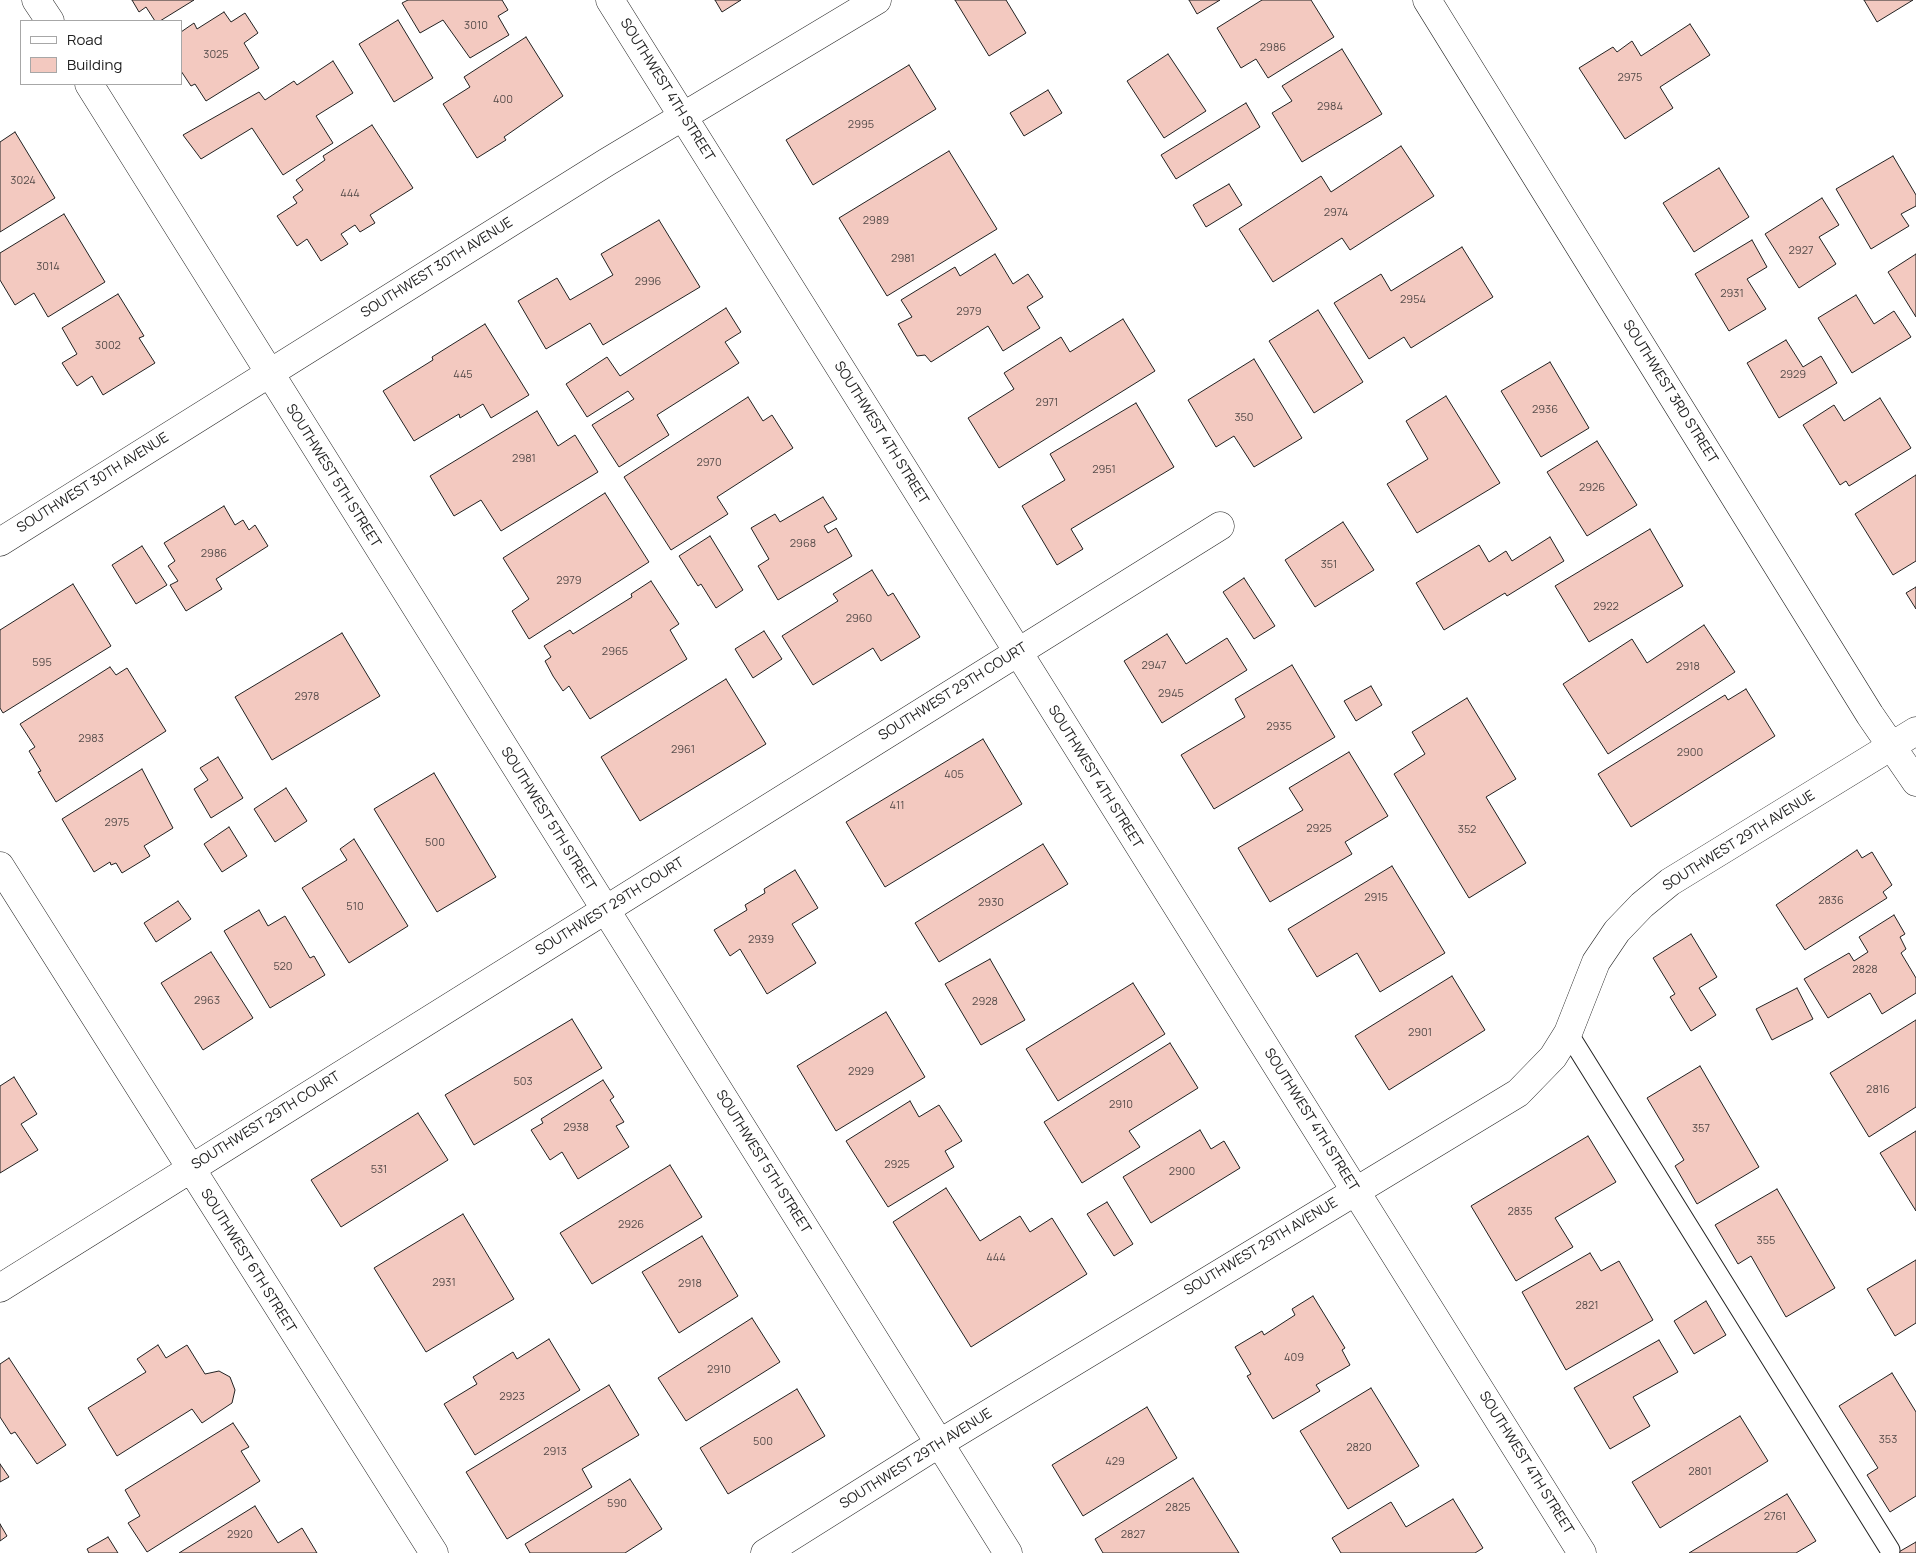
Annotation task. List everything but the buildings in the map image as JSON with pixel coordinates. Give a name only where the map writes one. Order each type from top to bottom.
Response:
[{"type":"street","points":[[36,0],[49,20]]},
{"type":"street","name":"SOUTHWEST 4TH STREET","points":[[610,0],[1582,1553]]},
{"type":"street","name":"SOUTHWEST 30TH AVENUE","points":[[0,542],[683,115],[877,0]]},
{"type":"street","name":"SOUTHWEST 3RD STREET","points":[[1427,0],[1870,715],[1916,782]]},
{"type":"street","name":"SOUTHWEST 5TH STREET","points":[[90,85],[1008,1553]]},
{"type":"street","name":"SOUTHWEST 29TH COURT","points":[[0,1288],[1220,526]]},
{"type":"street","name":"SOUTHWEST 29TH AVENUE","points":[[765,1553],[940,1443],[1518,1093],[1553,1057],[1568,1033],[1596,962],[1617,931],[1642,904],[1670,882],[1916,731]]},
{"type":"street","name":"SOUTHWEST 6TH STREET","points":[[0,866],[434,1553]]},
{"type":"lane","points":[[1568,1033],[1890,1550]]}]
